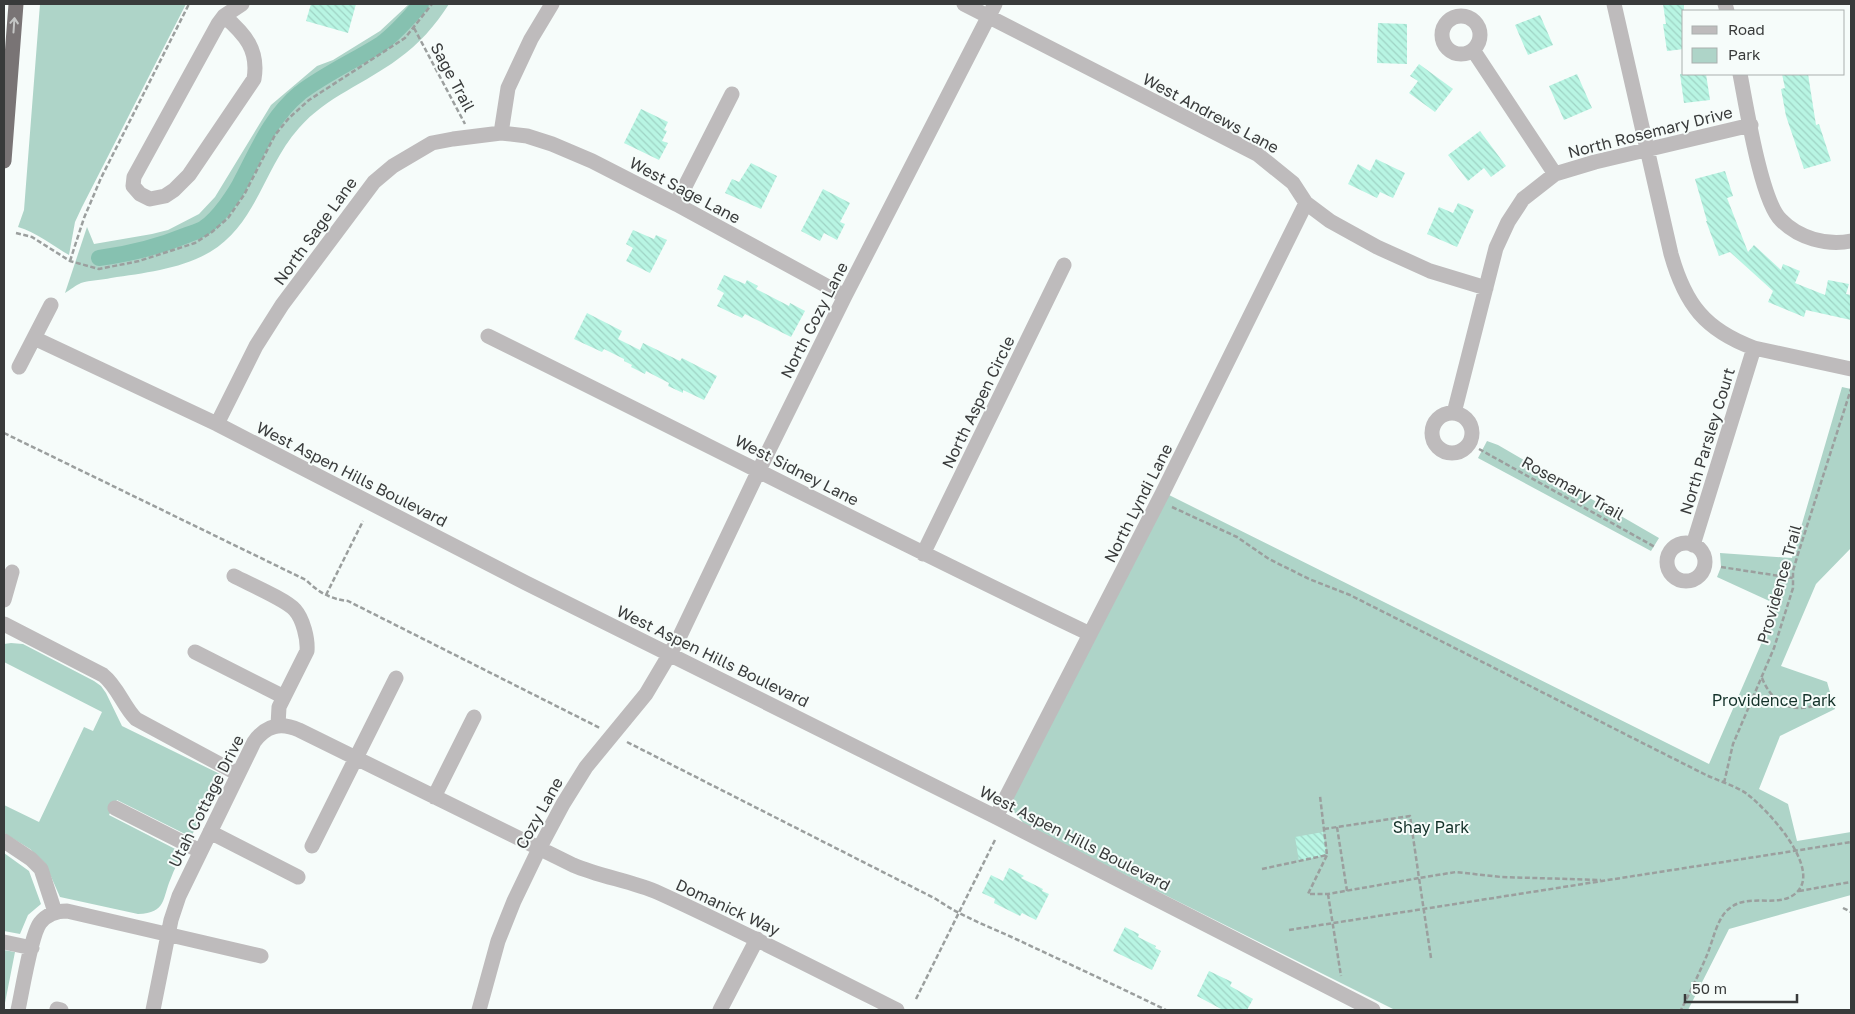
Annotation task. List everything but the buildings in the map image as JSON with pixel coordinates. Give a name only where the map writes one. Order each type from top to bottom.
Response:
[{"type":"highway","points":[[4,161],[16,4]]},
{"type":"street","points":[[224,16],[242,31],[253,52],[256,68],[254,79],[189,175],[165,196],[150,199],[140,194],[133,186],[134,177],[218,24],[224,16],[242,4]]},
{"type":"street","points":[[502,133],[508,88],[531,39],[552,4]]},
{"type":"street","name":"West Andrews Lane","points":[[964,4],[992,10],[1257,154],[1293,183],[1306,203],[1330,220],[1377,247],[1430,271],[1486,288]]},
{"type":"street","points":[[1614,4],[1676,274],[1694,308],[1715,329],[1754,348],[1851,369]]},
{"type":"street","name":"North Cozy Lane","points":[[670,654],[845,296],[992,10]]},
{"type":"street","points":[[1473,50],[1555,174]]},
{"type":"street","points":[[1740,75],[1763,181],[1780,220],[1807,237],[1826,242],[1851,241]]},
{"type":"street","points":[[676,204],[732,94]]},
{"type":"street","name":"North Rosemary Drive","points":[[1454,413],[1496,248],[1508,222],[1523,199],[1555,174],[1594,162],[1750,125]]},
{"type":"street","name":"North Sage Lane","points":[[217,424],[256,346],[282,305],[374,182],[393,166],[432,143],[502,133]]},
{"type":"street","name":"West Sage Lane","points":[[502,133],[527,136],[552,144],[592,161],[676,204],[845,296]]},
{"type":"street","name":"North Lyndi Lane","points":[[996,817],[1164,492],[1306,203]]},
{"type":"street","name":"North Aspen Circle","points":[[923,554],[1064,265]]},
{"type":"street","points":[[19,367],[51,305]]},
{"type":"street","name":"West Sidney Lane","points":[[488,336],[759,470],[923,554],[1090,634]]},
{"type":"street","name":"West Aspen Hills Boulevard","points":[[34,338],[217,424],[526,583],[996,817],[1374,1010]]},
{"type":"street","name":"North Parsley Court","points":[[1693,545],[1754,348]]},
{"type":"street","points":[[4,600],[12,572]]},
{"type":"street","points":[[234,576],[291,605],[300,619],[307,641],[307,651],[278,712],[278,726],[291,726],[539,848]]},
{"type":"street","points":[[4,624],[103,674],[116,687],[132,715],[141,723],[238,774]]},
{"type":"street","points":[[195,652],[284,697]]},
{"type":"street","name":"Cozy Lane","points":[[479,1010],[498,942],[514,901],[539,848],[586,767],[646,694],[670,654]]},
{"type":"street","points":[[312,846],[396,678]]},
{"type":"street","points":[[434,797],[474,717]]},
{"type":"street","name":"Utah Cottage Drive","points":[[153,1010],[168,934],[179,896],[259,735],[264,730],[278,726]]},
{"type":"street","points":[[115,808],[200,851]]},
{"type":"street","points":[[210,832],[298,877]]},
{"type":"street","points":[[4,841],[31,859],[41,869],[55,912]]},
{"type":"street","name":"Domanick Way","points":[[539,848],[597,875],[631,883],[659,893],[757,939],[897,1010]]},
{"type":"street","points":[[18,1010],[36,930],[45,918],[55,912],[68,911],[262,956]]},
{"type":"street","points":[[720,1010],[757,939]]},
{"type":"street","points":[[4,942],[32,948]]},
{"type":"path","points":[[70,261],[84,218],[101,178],[190,4]]},
{"type":"path","points":[[16,233],[32,237],[70,261],[98,268],[139,261],[195,243],[228,218],[244,195],[275,134],[289,118],[309,100],[405,38],[432,4]]},
{"type":"path","name":"Sage Trail","points":[[414,28],[471,136]]},
{"type":"path","name":"Providence Trail","points":[[1724,783],[1733,744],[1774,648],[1793,588],[1798,554],[1851,389]]},
{"type":"path","points":[[4,433],[306,580],[315,589],[326,595],[348,602],[612,734],[936,899],[959,914],[1166,1010]]},
{"type":"path","name":"Rosemary Trail","points":[[1479,449],[1655,547]]},
{"type":"path","points":[[1172,507],[1238,536],[1269,559],[1309,579],[1350,595],[1745,793],[1761,805],[1786,836],[1796,852],[1805,874],[1799,890]]},
{"type":"path","points":[[326,595],[362,520]]},
{"type":"path","points":[[1721,566],[1793,578]]},
{"type":"path","points":[[1762,676],[1767,690],[1779,703],[1794,708],[1809,707],[1832,698]]},
{"type":"path","points":[[1320,796],[1327,855],[1308,894],[1328,894],[1456,872],[1501,877],[1608,881]]},
{"type":"path","points":[[1324,829],[1410,816],[1431,958]]},
{"type":"path","points":[[1337,827],[1347,891]]},
{"type":"path","points":[[916,999],[996,840]]},
{"type":"path","points":[[1289,930],[1851,842]]},
{"type":"path","points":[[1262,870],[1327,855]]},
{"type":"path","points":[[1681,1010],[1707,956],[1721,920],[1730,907],[1750,900],[1784,900],[1799,890],[1851,882]]},
{"type":"path","points":[[1328,894],[1341,976]]},
{"type":"path","points":[[1843,908],[1851,912]]},
{"type":"green space","points":[[40,4],[186,4],[75,222],[69,255],[38,236],[18,227],[24,210]]},
{"type":"green space","points":[[409,4],[449,4],[426,34],[406,53],[386,68],[321,108],[299,128],[287,143],[250,211],[226,240],[210,252],[187,263],[149,272],[85,282],[65,293],[87,227],[94,244],[168,230],[199,214],[215,197],[271,105],[317,66],[333,60],[380,31]]},
{"type":"green space","name":"Shay Park","points":[[1842,387],[1851,389],[1851,548],[1816,584],[1781,666],[1827,682],[1835,709],[1780,736],[1759,789],[1788,804],[1797,841],[1851,832],[1851,895],[1729,929],[1688,1010],[1395,1010],[1025,825],[1004,800],[1163,492],[1709,764],[1778,605],[1717,577],[1721,567],[1720,553],[1792,558]]},
{"type":"green space","points":[[1487,441],[1498,445],[1659,538],[1651,551],[1478,458]]},
{"type":"green space","points":[[4,644],[23,644],[94,681],[106,693],[122,726],[222,775],[191,837],[117,800],[109,815],[183,853],[172,875],[162,903],[154,911],[138,914],[60,897],[45,863],[30,849],[4,833],[4,805],[39,822],[84,727],[93,731],[102,712],[4,662]]},
{"type":"green space","points":[[4,853],[29,871],[41,904],[28,915],[20,934],[4,931]]},
{"type":"green space","points":[[4,950],[15,952],[4,1008]]},
{"type":"waterway","points":[[99,258],[155,246],[204,228],[221,212],[231,198],[267,132],[290,102],[319,80],[381,44],[421,4]]},
{"type":"park label","name":"Providence Park","points":[[1774,700]]}]
